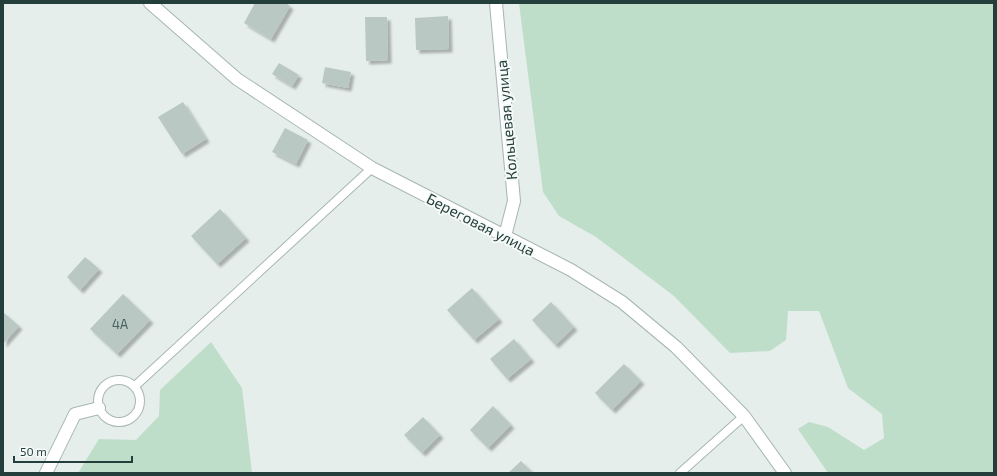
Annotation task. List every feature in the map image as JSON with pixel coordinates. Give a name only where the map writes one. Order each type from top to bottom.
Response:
[{"type":"street","name":"Береговая улица","points":[[150,3],[237,79],[372,168],[570,270],[622,302],[676,347],[744,416],[785,473]]},
{"type":"street","name":"Кольцевая улица","points":[[496,3],[514,201],[505,236]]},
{"type":"street","points":[[46,473],[75,414],[99,408]]},
{"type":"lane","points":[[135,386],[372,168]]},
{"type":"lane","points":[[120,379],[128,381],[135,386],[139,394],[140,402],[138,410],[134,416],[126,421],[118,422],[110,420],[103,415],[99,408],[98,399],[100,391],[105,385],[120,379]]},
{"type":"lane","points":[[680,473],[744,416]]},
{"type":"green space","points":[[519,3],[994,3],[994,473],[828,473],[798,429],[809,422],[828,427],[864,450],[884,438],[882,414],[848,388],[819,311],[788,311],[786,340],[770,351],[730,353],[674,296],[596,237],[559,216],[543,192]]},
{"type":"green space","points":[[211,342],[242,388],[252,473],[78,473],[99,439],[136,440],[159,416],[160,390]]},
{"type":"building","points":[[255,3],[286,3],[290,6],[271,39],[244,23]]},
{"type":"building","points":[[448,16],[449,49],[416,50],[415,18]]},
{"type":"building","points":[[365,17],[387,17],[388,60],[366,61]]},
{"type":"building","points":[[279,63],[299,75],[292,86],[272,74]]},
{"type":"building","points":[[325,67],[351,72],[348,88],[322,83]]},
{"type":"building","points":[[183,102],[206,139],[182,154],[158,117]]},
{"type":"building","points":[[285,128],[308,140],[296,164],[272,152]]},
{"type":"building","points":[[220,209],[246,238],[217,264],[191,236]]},
{"type":"building","points":[[85,257],[99,269],[80,290],[67,277]]},
{"type":"building","points":[[472,288],[499,319],[474,340],[447,310]]},
{"type":"building","points":[[123,294],[150,320],[117,354],[90,329]]},
{"type":"building","points":[[551,302],[574,327],[555,345],[532,320]]},
{"type":"building","points":[[3,312],[19,326],[3,344]]},
{"type":"building","points":[[514,339],[531,359],[507,379],[490,359]]},
{"type":"building","points":[[624,364],[641,381],[612,410],[595,393]]},
{"type":"building","points":[[493,406],[511,425],[488,448],[470,430]]},
{"type":"building","points":[[423,417],[440,435],[422,453],[404,435]]},
{"type":"building","points":[[521,461],[533,473],[508,473]]}]
